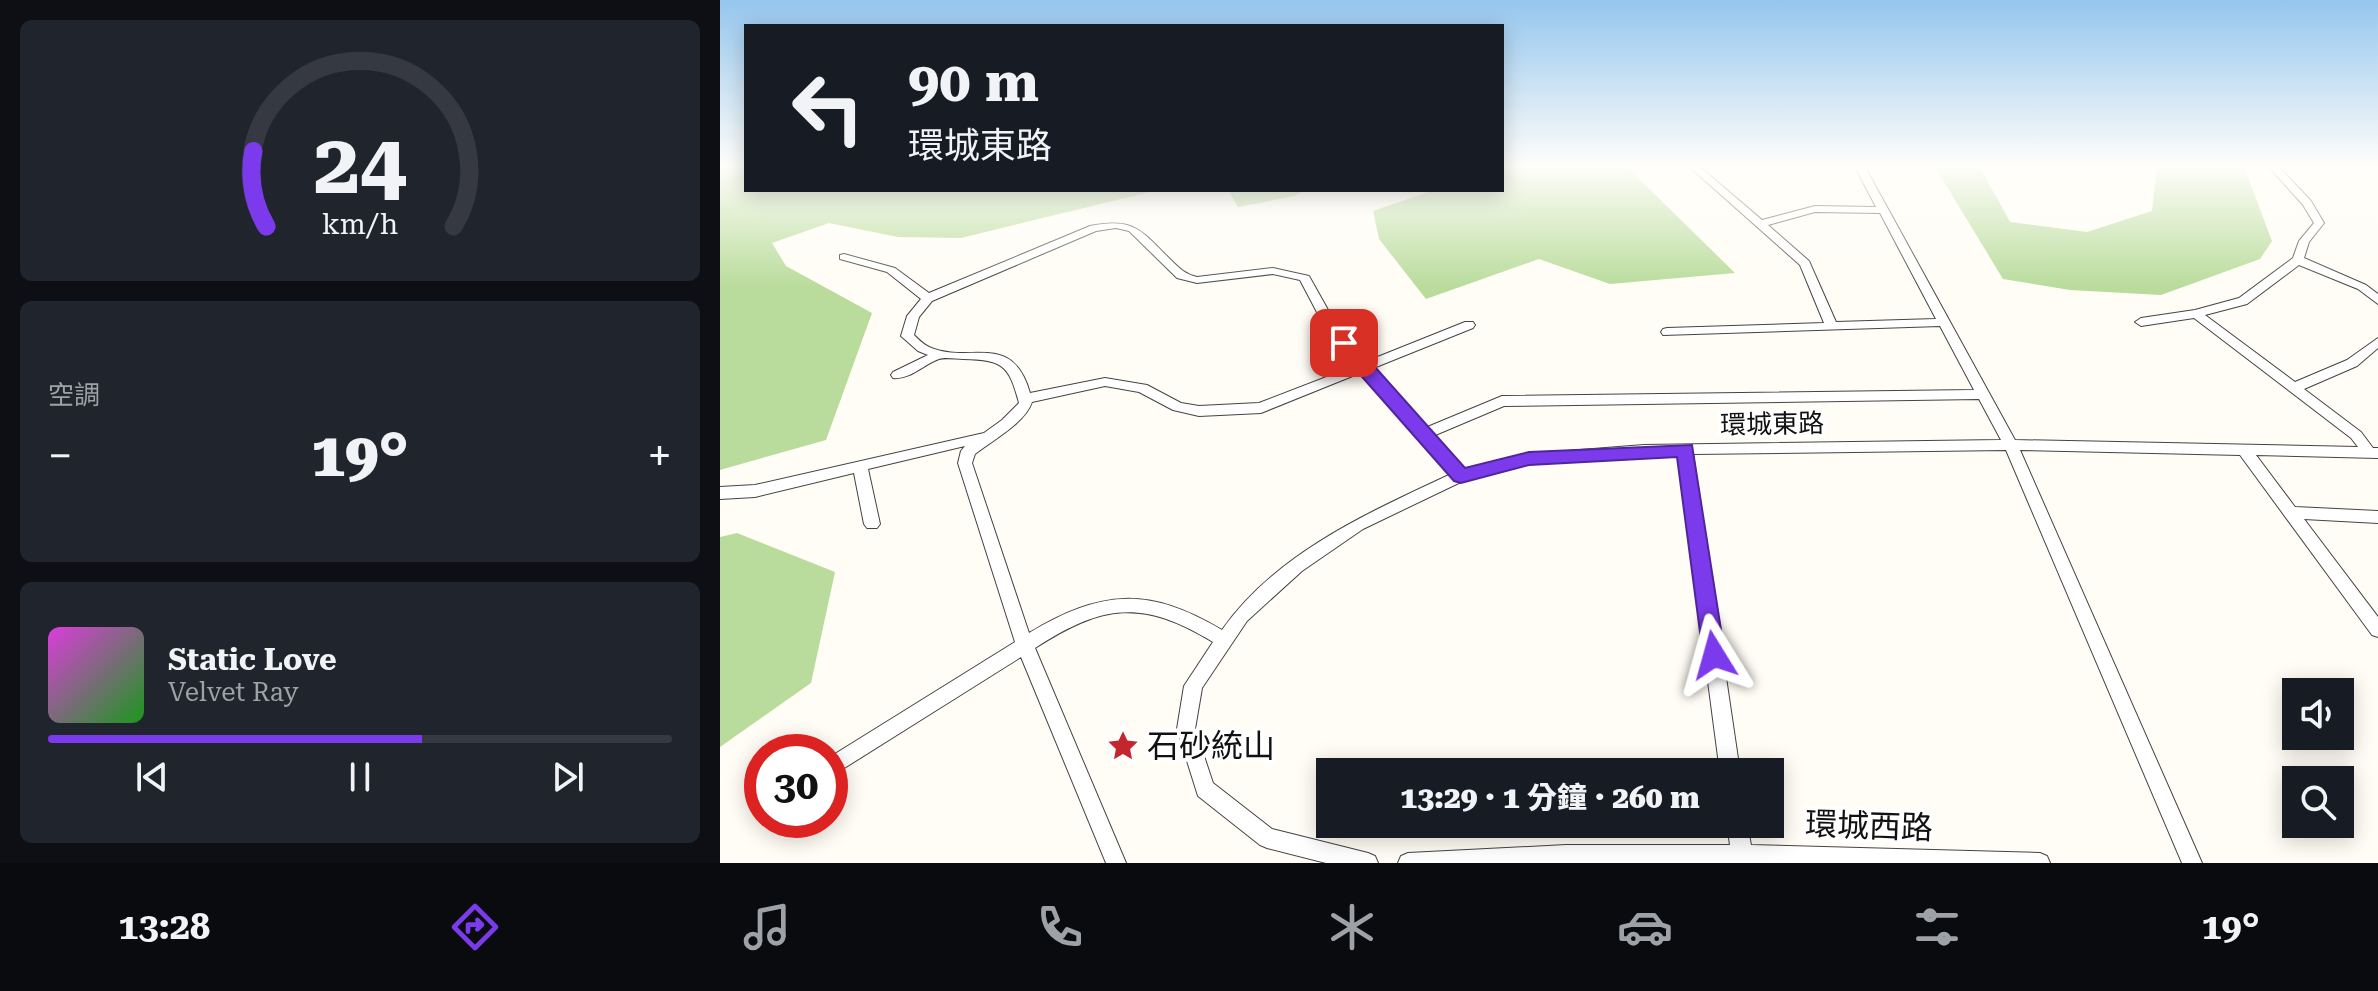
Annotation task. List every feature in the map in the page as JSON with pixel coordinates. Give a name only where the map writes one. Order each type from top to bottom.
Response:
[{"type":"street","points":[[1742,207],[1805,263],[1832,326]]},
{"type":"street","points":[[1882,207],[2011,445],[2192,863]]},
{"type":"street","points":[[2141,322],[2196,314],[2243,301],[2288,271],[2298,260],[2304,241],[2319,223],[2310,207]]},
{"type":"street","points":[[1761,224],[1815,209],[1883,210]]},
{"type":"street","points":[[1116,863],[1025,646],[965,463],[968,451],[1007,423],[1026,404],[1015,368],[995,355],[937,355],[916,348],[907,336],[913,316],[928,298],[1082,231],[1116,225],[1133,229],[1181,276],[1216,280],[1273,271],[1305,278],[1326,318],[1363,368],[1461,476]]},
{"type":"street","points":[[844,257],[891,270],[928,298]]},
{"type":"street","points":[[2298,260],[2362,287],[2378,300]]},
{"type":"street","points":[[2196,314],[2356,435],[2373,452]]},
{"type":"street","points":[[1667,332],[1944,322]]},
{"type":"street","points":[[1025,399],[1105,382],[1142,388],[1178,407],[1231,411],[1261,408],[1469,325]]},
{"type":"street","points":[[2294,388],[2352,363],[2378,342]]},
{"type":"street","points":[[898,375],[937,355]]},
{"type":"street","points":[[1424,434],[1502,401],[1983,394]]},
{"type":"street","points":[[720,493],[755,491],[988,436]]},
{"type":"street","name":"環城東路","points":[[1222,639],[1241,616],[1296,566],[1358,525],[1461,476],[1529,459],[1685,450],[2011,445],[2373,452]]},
{"type":"street","points":[[2243,449],[2378,629]]},
{"type":"street","points":[[1685,450],[1728,758]]},
{"type":"street","points":[[860,466],[872,524]]},
{"type":"street","points":[[2291,513],[2378,517]]},
{"type":"street","points":[[848,757],[1081,614],[1103,607],[1140,605],[1186,617],[1222,639],[1193,686],[1186,729],[1205,789],[1267,838],[1368,863]]},
{"type":"street","points":[[1739,838],[1742,859]]},
{"type":"street","name":"環城西路","points":[[1408,863],[1492,857],[2040,863]]},
{"type":"green space","points":[[720,207],[1087,207],[961,238],[898,237],[829,223],[772,243],[786,266],[872,313],[826,440],[720,470]]},
{"type":"green space","points":[[1384,207],[1668,207],[1735,273],[1610,284],[1539,259],[1426,299],[1379,239],[1373,211]]},
{"type":"green space","points":[[1959,207],[2002,207],[2010,222],[2087,232],[2152,211],[2152,207],[2259,207],[2272,241],[2260,259],[2161,295],[2070,290],[2003,279]]},
{"type":"green space","points":[[737,533],[835,572],[811,683],[720,747],[720,537]]},
{"type":"place","name":"石砂統山","points":[[1123,746]]},
{"type":"route","points":[[1344,343],[1461,476],[1529,459],[1685,450],[1714,655]]}]
